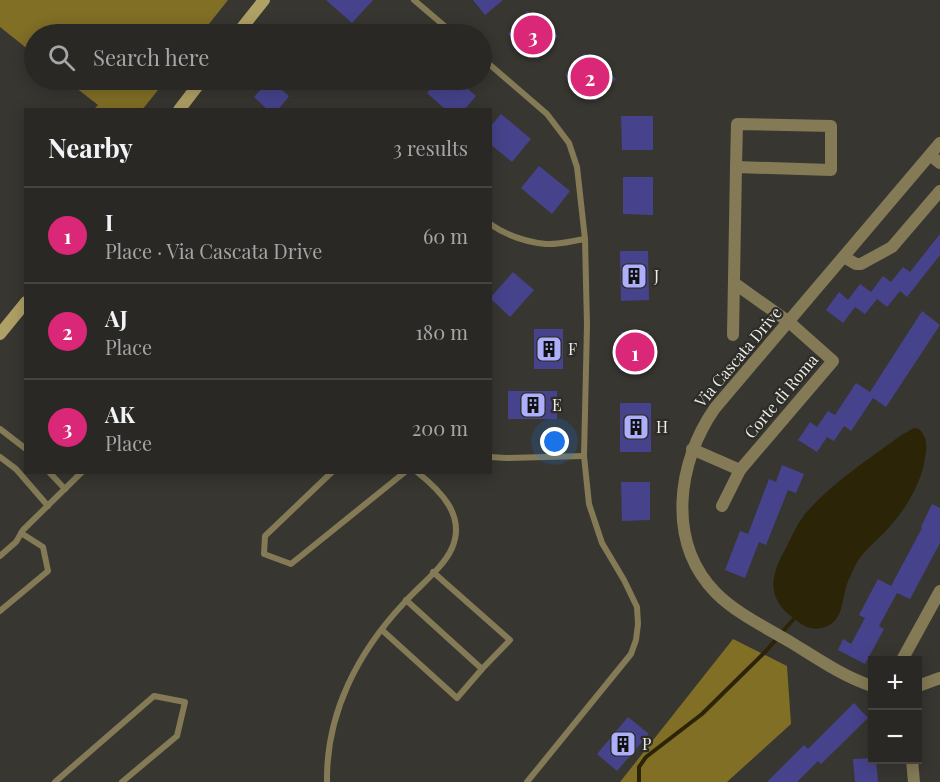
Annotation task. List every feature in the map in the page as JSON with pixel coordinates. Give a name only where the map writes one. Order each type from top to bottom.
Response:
[{"type":"main road","points":[[245,24],[264,0]]},
{"type":"main road","points":[[180,108],[194,90]]},
{"type":"main road","points":[[0,334],[24,304]]},
{"type":"street","points":[[733,335],[736,167],[737,124],[831,126],[831,170],[736,167]]},
{"type":"street","name":"Via Cascata Drive","points":[[868,685],[856,681],[788,641],[734,608],[717,593],[702,574],[691,552],[683,526],[683,487],[692,449],[715,408],[844,256],[935,159],[940,143]]},
{"type":"street","points":[[844,256],[855,264],[861,264],[892,247],[940,191]]},
{"type":"street","points":[[734,283],[789,322]]},
{"type":"street","name":"Corte di Roma","points":[[722,506],[740,470],[833,361],[789,322]]},
{"type":"street","points":[[692,449],[740,470]]},
{"type":"street","points":[[904,656],[940,591]]},
{"type":"street","points":[[922,685],[940,678]]},
{"type":"street","points":[[912,764],[914,782]]},
{"type":"lane","points":[[414,0],[442,24]]},
{"type":"lane","points":[[492,67],[547,114],[569,143],[578,167],[585,239],[587,325],[584,456],[589,504],[602,543],[637,607],[638,624],[631,654],[527,782]]},
{"type":"lane","points":[[492,225],[520,238],[547,244],[585,239]]},
{"type":"lane","points":[[0,429],[24,447]]},
{"type":"lane","points":[[492,457],[506,459],[584,456]]},
{"type":"lane","points":[[0,457],[16,469],[48,506]]},
{"type":"lane","points":[[51,474],[65,489]]},
{"type":"lane","points":[[0,556],[80,474]]},
{"type":"lane","points":[[330,474],[265,536],[264,554],[291,564],[403,474]]},
{"type":"lane","points":[[327,782],[329,746],[344,691],[353,671],[406,600],[445,560],[453,548],[455,513],[436,487],[420,474]]},
{"type":"lane","points":[[0,611],[48,571],[43,547],[21,533]]},
{"type":"lane","points":[[382,630],[457,698],[510,640],[433,572]]},
{"type":"lane","points":[[406,600],[482,669]]},
{"type":"lane","points":[[54,782],[154,696],[185,702],[177,736],[122,782]]},
{"type":"shaded area","points":[[0,0],[228,0],[209,24],[24,24],[24,46],[0,27]]},
{"type":"shaded area","points":[[79,90],[158,90],[144,108],[95,108],[98,105]]},
{"type":"shaded area","points":[[914,428],[919,429],[924,436],[926,450],[920,479],[910,498],[891,525],[860,558],[847,584],[838,616],[834,621],[817,629],[802,624],[780,605],[774,590],[777,566],[797,527],[815,503],[838,482]]},
{"type":"shaded area","points":[[733,639],[787,666],[791,724],[727,782],[620,782]]},
{"type":"building","points":[[326,0],[373,0],[352,23]]},
{"type":"building","points":[[473,0],[503,0],[485,15]]},
{"type":"building","points":[[527,11],[558,36],[538,59],[508,34]]},
{"type":"building","points":[[584,53],[616,79],[596,101],[565,75]]},
{"type":"building","points":[[260,90],[282,90],[289,96],[280,108],[266,108],[254,97]]},
{"type":"building","points":[[430,90],[469,90],[476,96],[466,108],[444,108],[427,93]]},
{"type":"building","points":[[501,114],[531,139],[512,162],[492,146],[492,125]]},
{"type":"building","points":[[621,116],[653,116],[653,150],[622,150]]},
{"type":"building","points":[[539,166],[570,191],[552,214],[521,188]]},
{"type":"building","points":[[623,177],[653,177],[653,215],[623,214]]},
{"type":"building","points":[[940,234],[940,255],[907,297],[900,291],[887,307],[877,299],[865,314],[855,307],[843,323],[826,310],[839,292],[848,300],[860,284],[871,292],[883,276],[891,282],[903,267],[910,272]]},
{"type":"building","name":"J","points":[[620,251],[648,251],[649,300],[621,301]]},
{"type":"building","points":[[513,272],[534,290],[510,317],[492,300],[492,296]]},
{"type":"building","points":[[922,311],[940,325],[886,407],[873,398],[851,431],[844,426],[834,441],[827,437],[817,452],[798,440],[810,422],[817,427],[828,411],[835,415],[856,383],[870,392]]},
{"type":"building","name":"F","points":[[534,329],[563,329],[563,369],[534,369]]},
{"type":"building","points":[[621,332],[649,332],[649,371],[620,371]]},
{"type":"building","name":"E","points":[[508,391],[557,391],[557,419],[508,419]]},
{"type":"building","name":"H","points":[[620,403],[651,403],[651,452],[620,452]]},
{"type":"building","points":[[782,465],[804,474],[796,493],[788,490],[766,545],[759,542],[745,578],[725,570],[740,531],[748,534],[769,479],[776,482]]},
{"type":"building","points":[[621,482],[650,482],[650,520],[622,521]]},
{"type":"building","points":[[932,504],[940,508],[940,543],[910,599],[897,593],[879,626],[884,629],[865,664],[838,650],[843,639],[851,644],[865,618],[859,615],[878,579],[891,586]]},
{"type":"building","points":[[854,703],[868,718],[821,764],[818,761],[797,782],[767,782],[804,745],[808,749]]},
{"type":"building","name":"P","points":[[628,717],[649,734],[617,771],[597,754]]},
{"type":"building","points":[[868,758],[868,764],[876,764],[878,782],[855,782],[853,759]]},
{"type":"waterway","points":[[639,782],[639,767],[646,757],[702,714],[766,651],[798,614]]},
{"type":"place","name":"AK","points":[[533,35]]},
{"type":"place","name":"AJ","points":[[590,77]]},
{"type":"place","name":"J","points":[[634,276]]},
{"type":"place","name":"F","points":[[549,349]]},
{"type":"place","name":"I","points":[[635,352]]},
{"type":"place","name":"E","points":[[533,405]]},
{"type":"place","name":"H","points":[[636,427]]},
{"type":"place","name":"P","points":[[623,744]]}]
